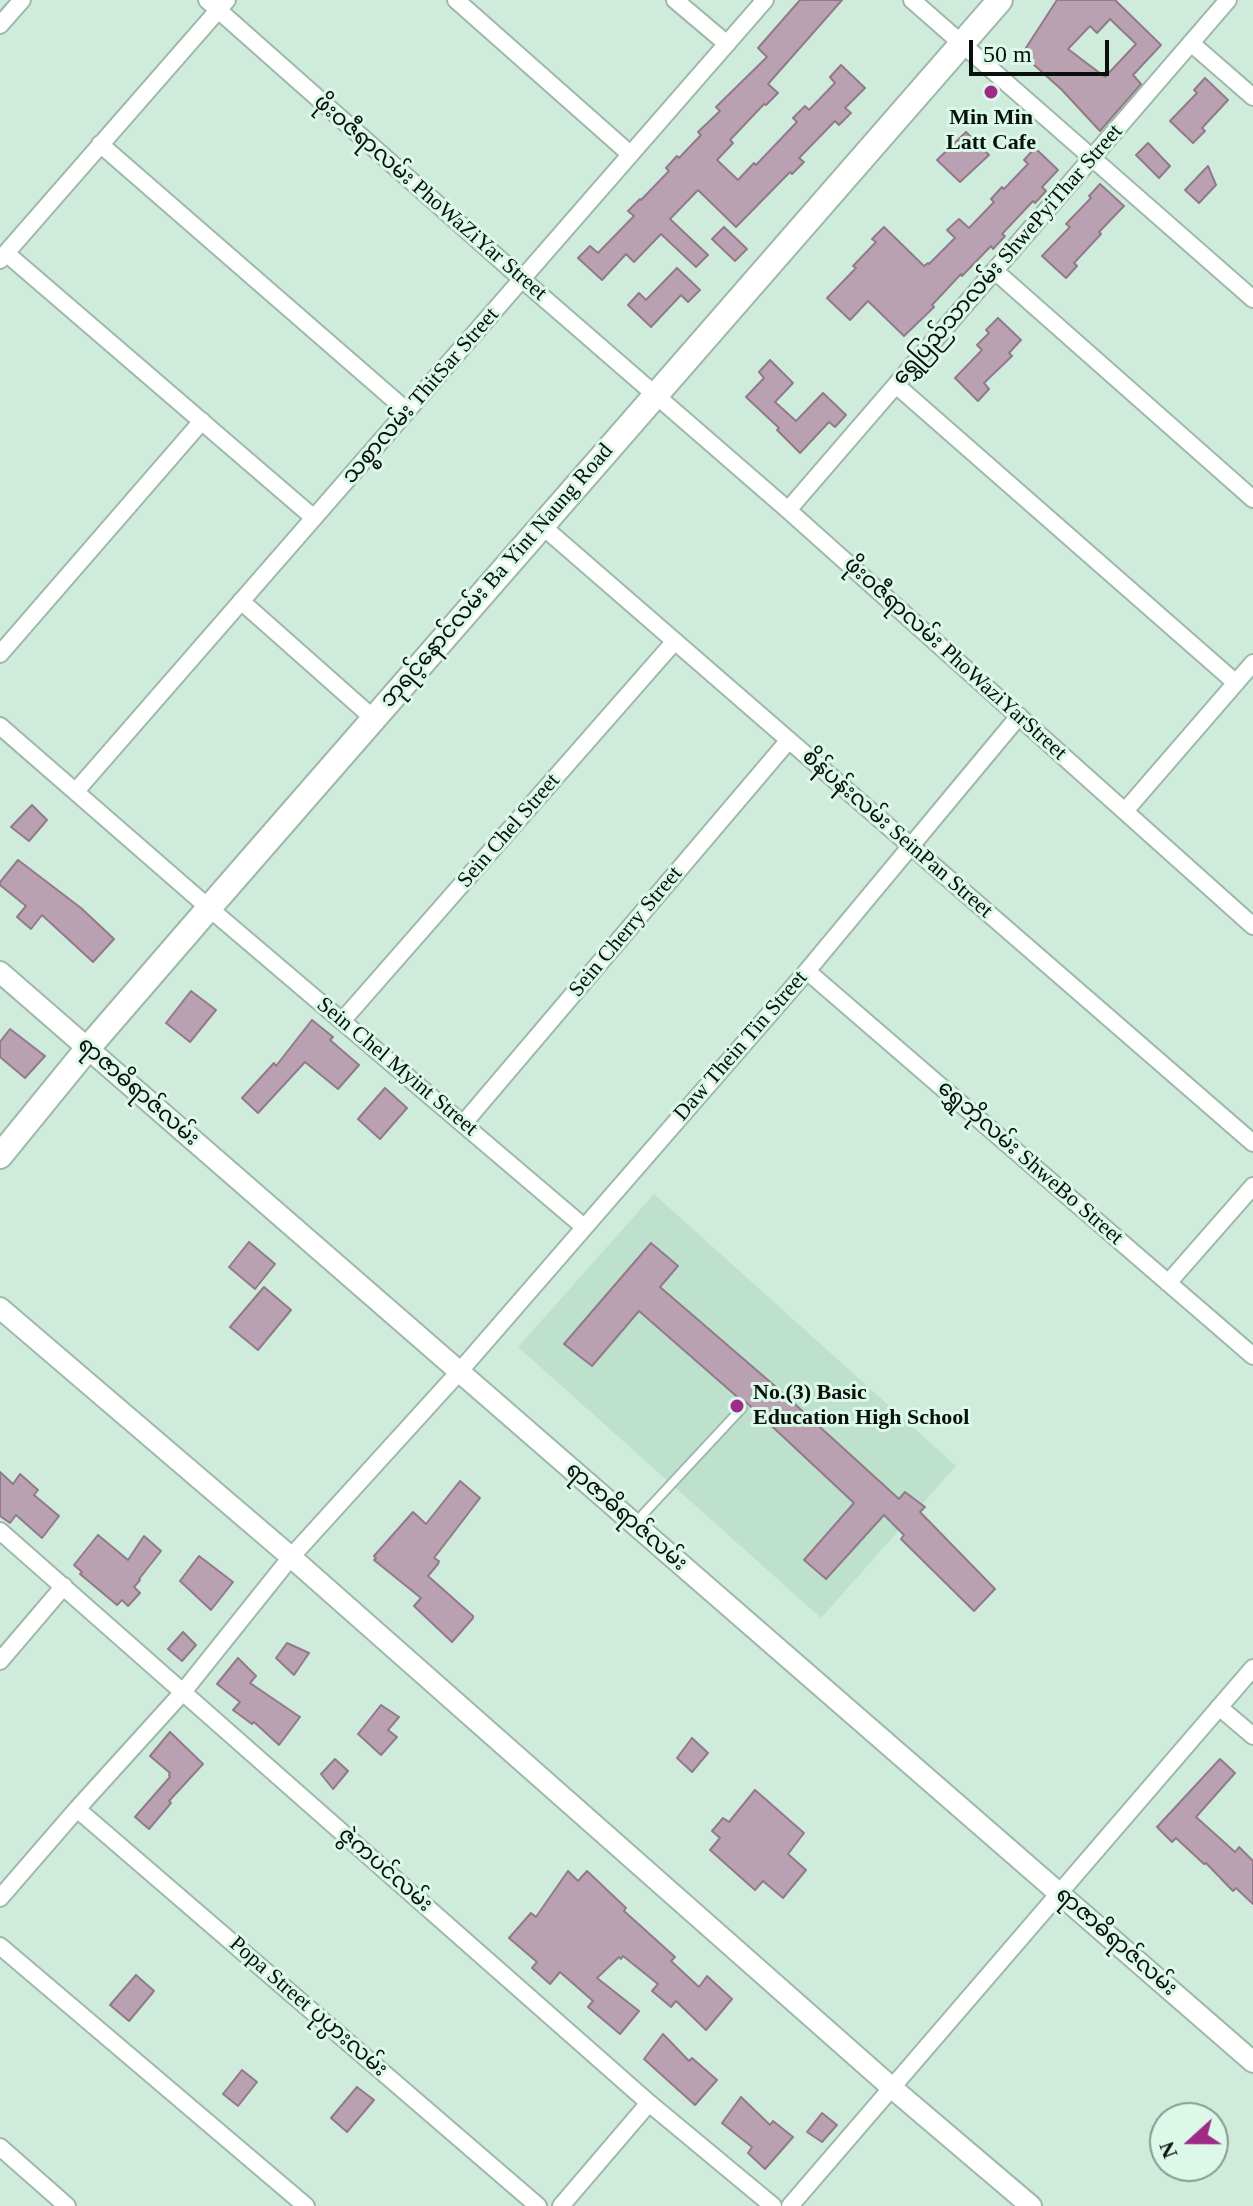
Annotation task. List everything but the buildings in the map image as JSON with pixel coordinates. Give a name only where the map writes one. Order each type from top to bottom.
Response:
[{"type":"main road","name":"ဘုရင့်နောင်လမ်း Ba Yint Naung Road","points":[[0,1156],[88,1048],[373,718],[1000,0]]},
{"type":"street","points":[[0,25],[22,0]]},
{"type":"street","points":[[456,0],[630,154]]},
{"type":"street","points":[[675,0],[727,44]]},
{"type":"street","name":"သစ္စာလမ်း ThitSar Street","points":[[76,791],[765,0]]},
{"type":"street","points":[[912,0],[1253,299]]},
{"type":"street","name":"ရွှေပြည်သာလမ်း ShwePyiThar Street","points":[[788,510],[1228,0]]},
{"type":"street","points":[[217,3],[3,256],[314,518]]},
{"type":"street","name":"ဖိုးဝဇီရာလမ်း PhoWaZiYar Street","points":[[217,3],[523,280],[655,394]]},
{"type":"street","points":[[1191,43],[1253,97]]},
{"type":"street","points":[[100,144],[407,411]]},
{"type":"street","points":[[995,271],[1253,499]]},
{"type":"street","points":[[896,385],[1236,683]]},
{"type":"street","name":"ဖိုးဝဇီရာလမ်း PhoWaziYarStreet","points":[[655,394],[1253,926]]},
{"type":"street","points":[[0,654],[202,421]]},
{"type":"street","name":"စိန်ပန်းလမ်း SeinPan Street","points":[[541,525],[1253,1143]]},
{"type":"street","points":[[241,601],[373,718]]},
{"type":"street","name":"Sein Chel Street","points":[[342,1021],[675,641]]},
{"type":"street","points":[[1125,811],[1253,663]]},
{"type":"street","name":"Daw Thein Tin Street","points":[[0,1898],[183,1692],[291,1557],[459,1372],[807,971],[1019,716]]},
{"type":"street","name":"Sein Chel Myint Street","points":[[0,726],[584,1227]]},
{"type":"street","name":"Sein Cherry Street","points":[[463,1124],[789,740]]},
{"type":"street","name":"ရွှေဘိုလမ်း ShweBo Street","points":[[807,971],[1253,1356]]},
{"type":"street","name":"ရာဇာဓိရာဇ်လမ်း","points":[[0,972],[1253,2062]]},
{"type":"street","points":[[1168,1283],[1253,1186]]},
{"type":"street","points":[[0,1308],[291,1557],[891,2087],[1031,2206]]},
{"type":"street","name":"ဇွဲကပင်လမ်း","points":[[0,1531],[649,2103],[773,2206]]},
{"type":"street","points":[[0,1661],[64,1586]]},
{"type":"street","points":[[790,2206],[1253,1668]]},
{"type":"street","points":[[1219,1707],[1253,1736]]},
{"type":"street","name":"Popa Street ပုပ္ပားလမ်း","points":[[77,1809],[538,2206]]},
{"type":"street","points":[[0,1946],[306,2206]]},
{"type":"street","points":[[561,2206],[649,2103]]},
{"type":"street","points":[[0,2147],[67,2206]]},
{"type":"lane","points":[[634,1524],[742,1408]]},
{"type":"shaded area","name":"No.(3) Basic Education High School","points":[[654,1194],[956,1466],[821,1618],[518,1347]]},
{"type":"place","name":"Min Min Latt Cafe","points":[[991,92]]},
{"type":"place","name":"No.(3) Basic Education High School","points":[[737,1406]]}]
